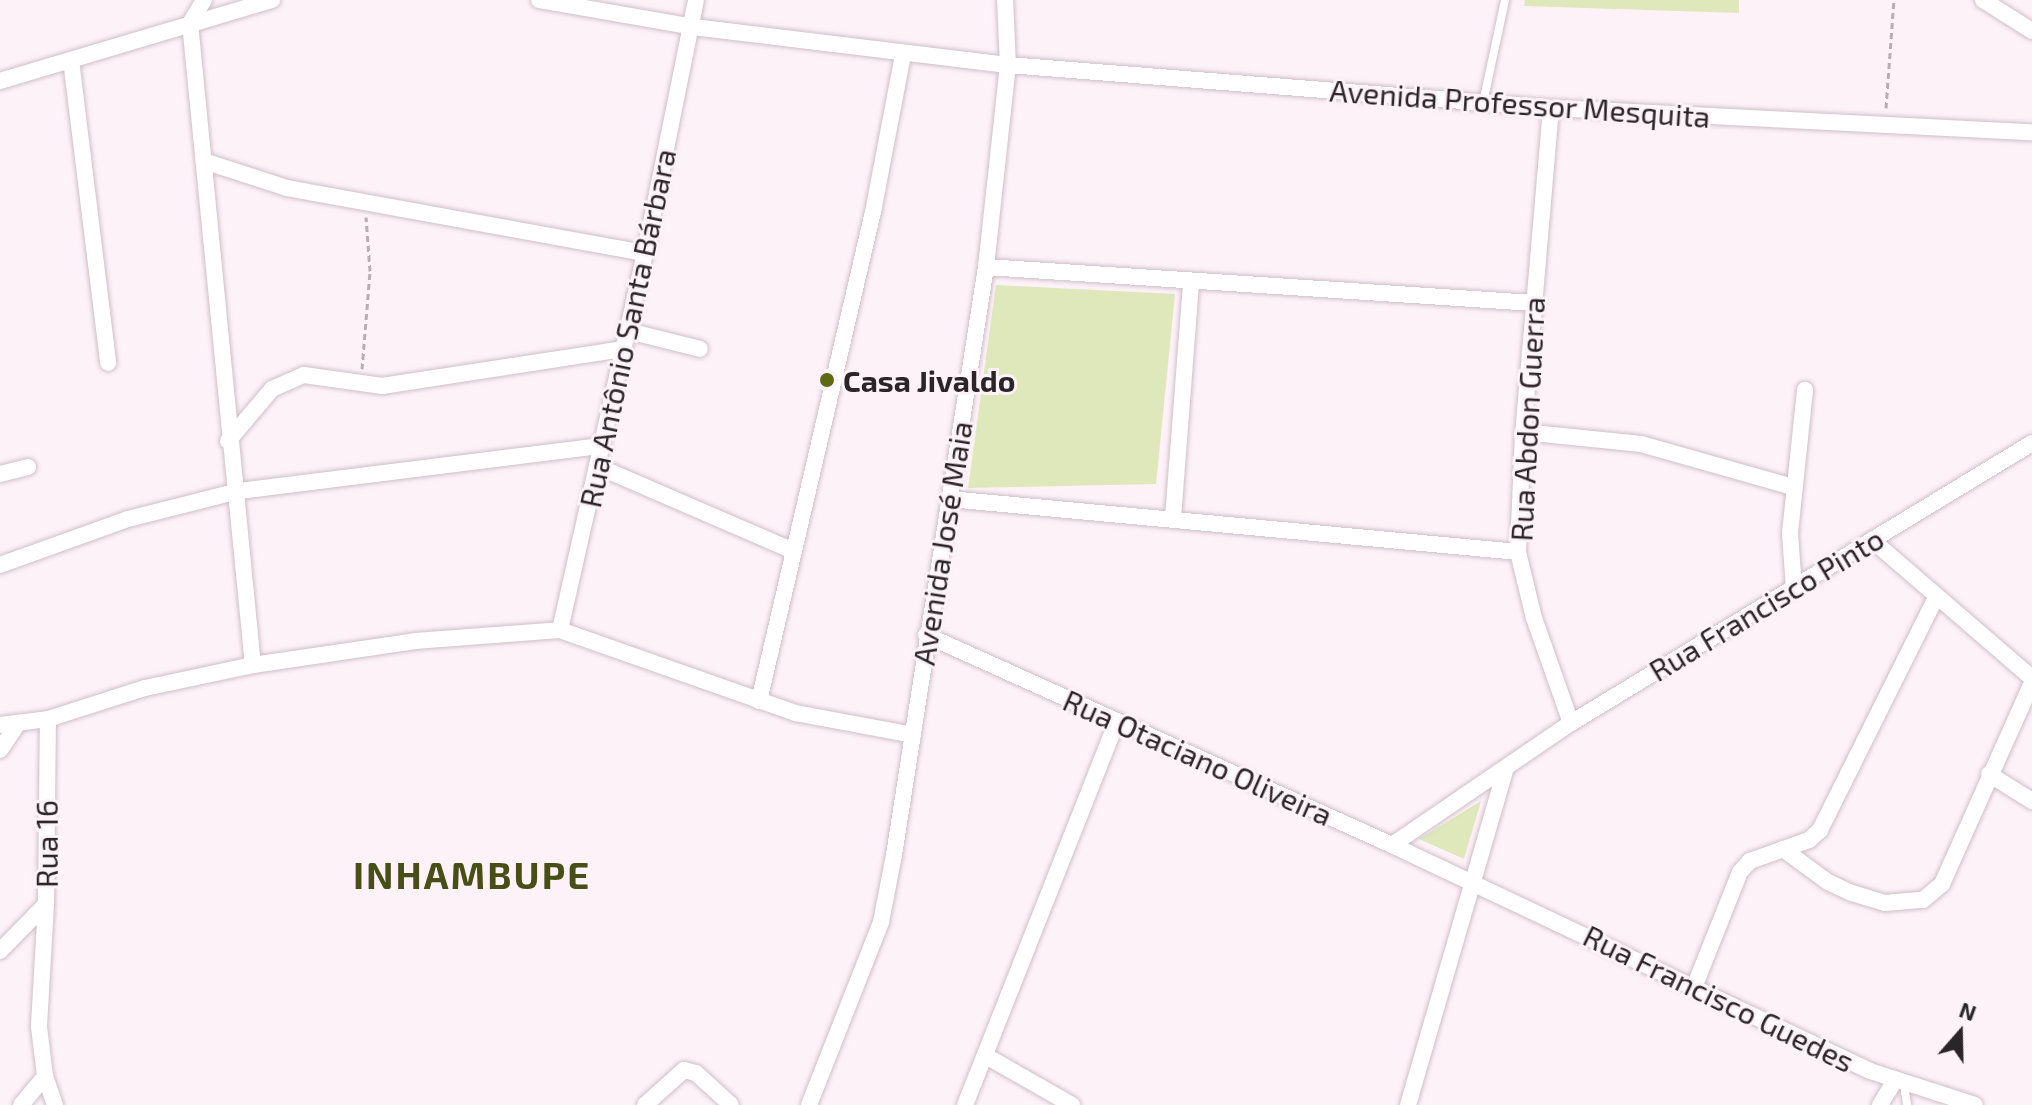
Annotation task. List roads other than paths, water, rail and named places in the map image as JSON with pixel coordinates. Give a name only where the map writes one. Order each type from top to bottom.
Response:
[{"type":"street","points":[[204,0],[190,23],[228,441],[239,491],[253,665]]},
{"type":"street","points":[[0,81],[272,0]]},
{"type":"street","name":"Avenida Professor Mesquita","points":[[539,0],[693,27],[903,55],[1008,65],[1551,108],[2032,132]]},
{"type":"street","name":"Rua Antônio Santa Bárbara","points":[[560,630],[645,253],[696,0]]},
{"type":"street","name":"Avenida José Maia","points":[[809,1105],[881,922],[986,267],[1008,65],[1005,0]]},
{"type":"street","points":[[1983,0],[2032,31]]},
{"type":"street","points":[[759,701],[873,212],[903,55]]},
{"type":"street","points":[[71,60],[108,363]]},
{"type":"street","name":"Rua Abdon Guerra","points":[[1551,108],[1523,432],[1518,552],[1534,618],[1571,723]]},
{"type":"street","points":[[204,161],[287,188],[364,199],[645,253]]},
{"type":"street","points":[[986,267],[1191,284],[1534,303]]},
{"type":"street","points":[[1173,518],[1191,284]]},
{"type":"street","points":[[628,331],[700,349]]},
{"type":"street","points":[[228,441],[284,380],[317,374],[361,384],[500,371],[624,349]]},
{"type":"street","points":[[1794,589],[1793,487],[1805,390]]},
{"type":"street","points":[[1523,432],[1641,444],[1793,487]]},
{"type":"street","name":"Rua Francisco Pinto","points":[[1392,845],[1505,772],[1571,723],[2032,443]]},
{"type":"street","points":[[0,565],[128,519],[239,491],[601,446]]},
{"type":"street","points":[[597,466],[793,551]]},
{"type":"street","points":[[0,474],[28,467]]},
{"type":"street","points":[[949,499],[1518,552]]},
{"type":"street","points":[[1783,849],[1828,882],[1852,893],[1885,903],[1923,900],[1942,884],[2032,680],[1935,599],[1872,540]]},
{"type":"street","points":[[1695,985],[1740,872],[1750,861],[1809,840],[1820,830],[1935,599]]},
{"type":"street","points":[[0,725],[48,719],[145,688],[253,665],[415,641],[560,630],[759,701],[825,721],[913,735]]},
{"type":"street","name":"Rua Otaciano Oliveira","points":[[926,635],[1470,881]]},
{"type":"street","name":"Rua 16","points":[[0,951],[46,904],[48,719]]},
{"type":"street","points":[[965,1105],[1117,721]]},
{"type":"street","points":[[0,750],[18,723]]},
{"type":"street","points":[[1408,1105],[1470,881],[1505,772]]},
{"type":"street","points":[[1989,774],[2032,801]]},
{"type":"street","name":"Rua Francisco Guedes","points":[[1470,881],[1899,1084],[1974,1103]]},
{"type":"street","points":[[46,904],[39,1027],[45,1076],[55,1105]]},
{"type":"street","points":[[986,1056],[1072,1105]]},
{"type":"street","points":[[645,1105],[677,1072],[696,1073],[731,1105]]},
{"type":"street","points":[[21,1105],[45,1076]]},
{"type":"street","points":[[1880,1105],[1899,1084]]},
{"type":"lane","points":[[1483,103],[1505,0]]},
{"type":"lane","points":[[1899,1084],[1907,1105]]},
{"type":"place","name":"Casa Jivaldo","points":[[827,380]]},
{"type":"district","name":"INHAMBUPE","points":[[472,875]]}]
